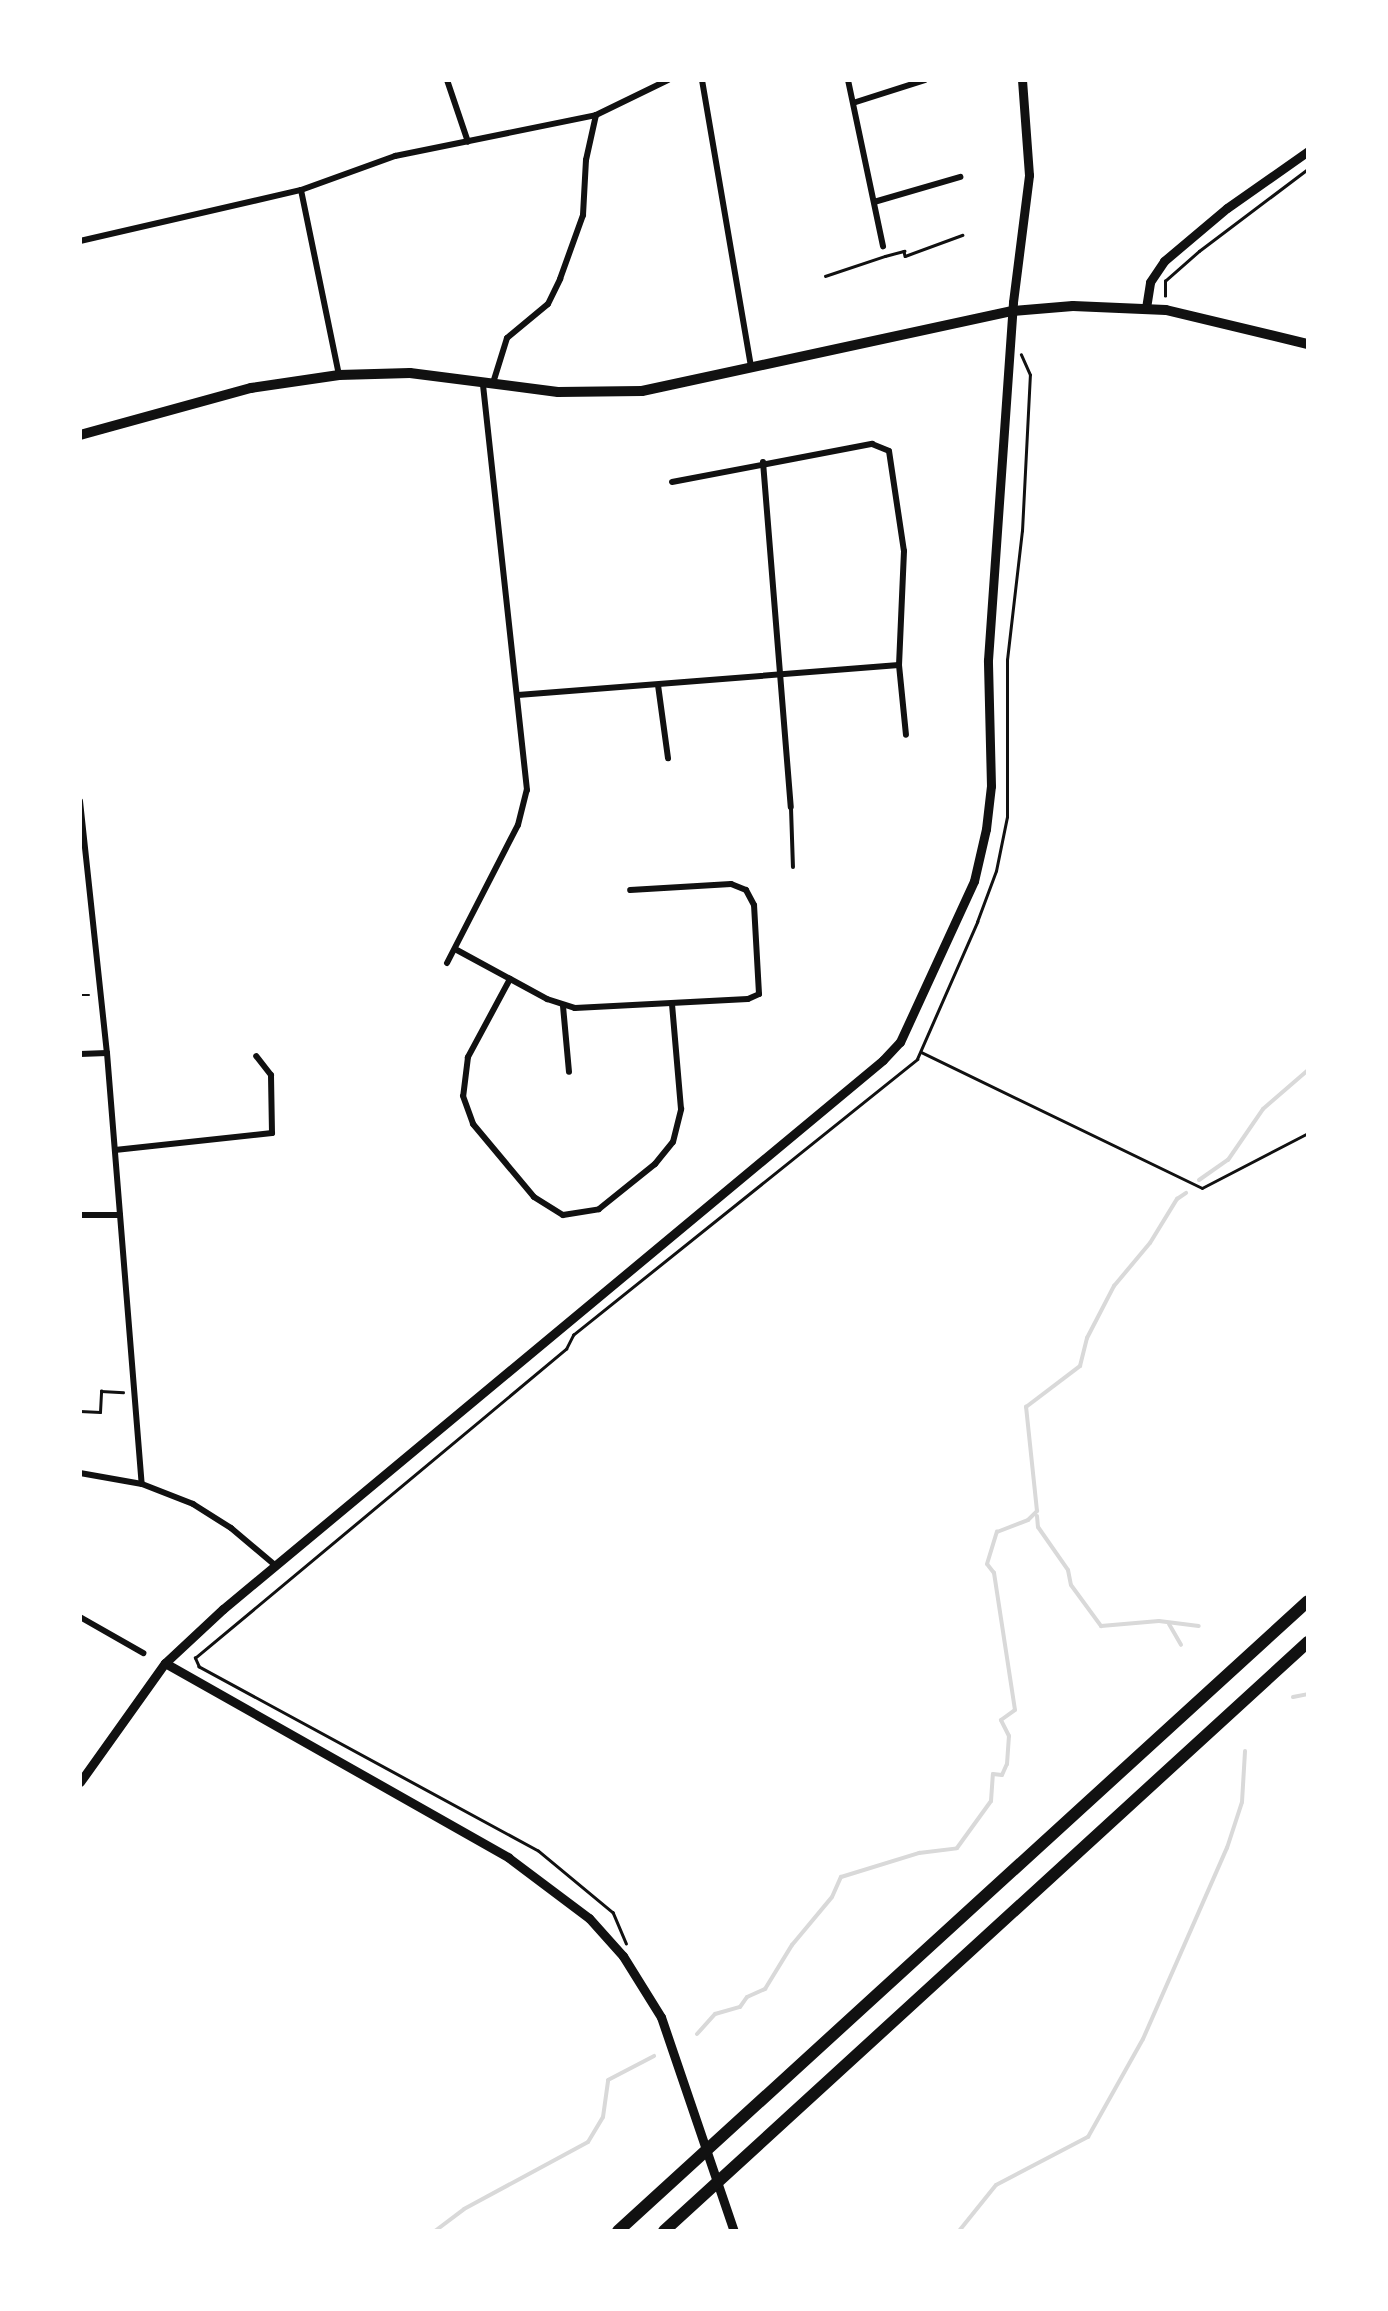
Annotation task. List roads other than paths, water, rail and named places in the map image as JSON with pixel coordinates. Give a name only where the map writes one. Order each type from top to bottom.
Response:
[{"type":"highway","points":[[618,2231],[1308,1601]]},
{"type":"highway","points":[[664,2231],[1308,1642]]},
{"type":"main road","points":[[80,438],[251,388],[339,375],[410,373],[600,394],[692,383],[1012,311],[1146,308],[1196,315],[1308,344]]},
{"type":"street","points":[[447,80],[468,142]]},
{"type":"street","points":[[80,241],[301,190],[367,163],[596,115],[668,80]]},
{"type":"street","points":[[702,80],[751,368]]},
{"type":"street","points":[[848,80],[856,102],[883,246]]},
{"type":"street","points":[[856,102],[925,80]]},
{"type":"street","points":[[80,1782],[165,1663],[900,1042],[974,881],[986,829],[990,786],[988,660],[1012,311],[1029,175],[1022,80]]},
{"type":"street","points":[[447,963],[524,808],[527,780],[488,383],[507,338],[541,312],[560,280],[583,215],[586,160],[596,115]]},
{"type":"street","points":[[1146,308],[1150,282],[1164,260],[1227,208],[1308,151]]},
{"type":"street","points":[[874,202],[960,177]]},
{"type":"street","points":[[301,190],[339,375]]},
{"type":"street","points":[[672,482],[872,444],[889,451],[904,552],[899,665],[906,736]]},
{"type":"street","points":[[764,462],[791,807]]},
{"type":"street","points":[[518,695],[899,665]]},
{"type":"street","points":[[658,685],[661,735],[668,758]]},
{"type":"street","points":[[80,801],[106,1053],[142,1484]]},
{"type":"street","points":[[454,949],[563,1006],[599,1010],[748,999],[759,994],[754,905],[746,890],[731,884],[630,890]]},
{"type":"street","points":[[80,896],[90,896]]},
{"type":"street","points":[[510,979],[468,1057],[463,1096],[473,1124],[534,1198],[563,1216],[599,1209],[655,1164],[673,1142],[681,1109],[672,1004]]},
{"type":"street","points":[[563,1006],[570,1072]]},
{"type":"street","points":[[80,1054],[106,1053]]},
{"type":"street","points":[[114,1150],[272,1133],[271,1075],[256,1056]]},
{"type":"street","points":[[80,1215],[120,1215]]},
{"type":"street","points":[[80,1473],[142,1484],[193,1504],[232,1528],[276,1566]]},
{"type":"street","points":[[80,1616],[143,1653]]},
{"type":"street","points":[[165,1663],[509,1858],[589,1918],[644,1984],[678,2056],[734,2231]]},
{"type":"lane","points":[[791,807],[793,867]]},
{"type":"waterway","points":[[1199,1180],[1228,1160],[1263,1109],[1308,1070]]},
{"type":"waterway","points":[[697,2034],[715,2014],[740,2007],[747,1997],[765,1989],[792,1945],[832,1897],[841,1877],[919,1853],[957,1848],[991,1801],[993,1774],[1002,1775],[1007,1764],[1009,1736],[1001,1720],[1015,1710],[994,1573],[987,1564],[997,1532],[1028,1520],[1037,1511],[1026,1407],[1080,1366],[1087,1338],[1114,1286],[1150,1243],[1177,1199],[1186,1193]]},
{"type":"waterway","points":[[1037,1516],[1038,1527],[1068,1570],[1071,1585],[1101,1626],[1159,1621],[1199,1626]]},
{"type":"waterway","points":[[1169,1624],[1181,1645]]},
{"type":"waterway","points":[[1293,1697],[1308,1694]]},
{"type":"waterway","points":[[959,2231],[996,2185],[1088,2137],[1143,2039],[1227,1848],[1242,1802],[1245,1751]]},
{"type":"waterway","points":[[435,2231],[464,2209],[588,2142],[603,2117],[608,2080],[654,2056]]}]
